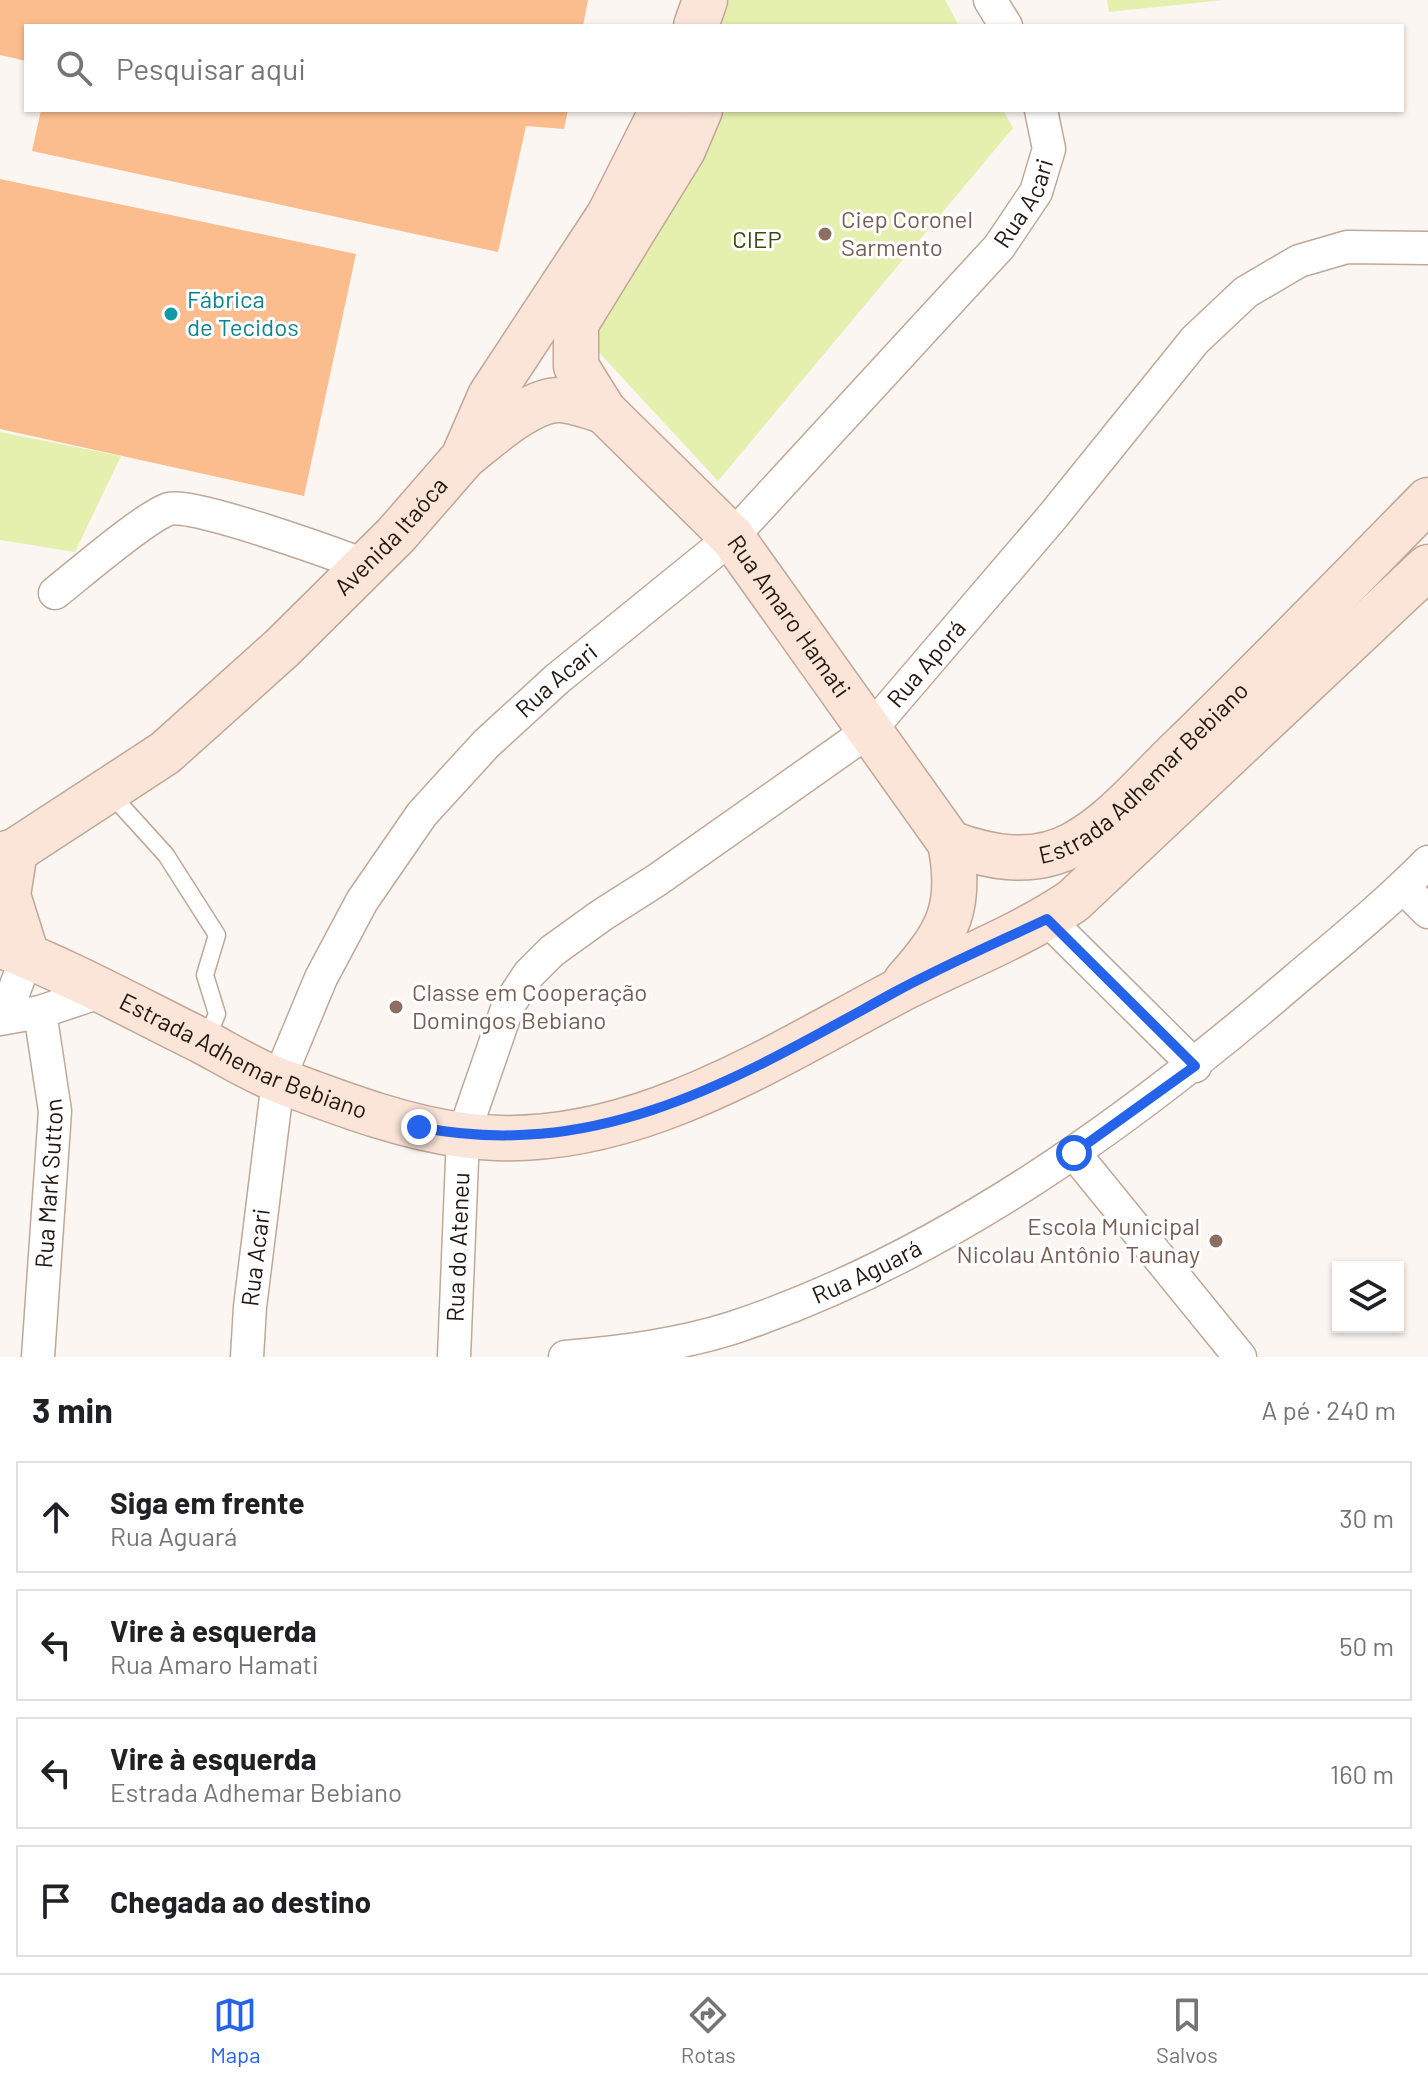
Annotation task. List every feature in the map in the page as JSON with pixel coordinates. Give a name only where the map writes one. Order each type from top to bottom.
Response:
[{"type":"main road","points":[[697,24],[705,0]]},
{"type":"main road","points":[[724,24],[729,0]]},
{"type":"main road","name":"Avenida Itaóca","points":[[7,853],[165,753],[282,648],[396,535],[463,458],[490,396],[609,215],[661,112]]},
{"type":"main road","points":[[604,411],[576,366],[576,324],[683,150],[699,112]]},
{"type":"main road","points":[[463,458],[505,425],[544,402],[562,400],[604,411]]},
{"type":"main road","name":"Rua Amaro Hamati","points":[[604,411],[732,537],[950,843]]},
{"type":"main road","name":"Estrada Adhemar Bebiano","points":[[896,992],[933,950],[950,921],[956,895],[950,843],[1007,858],[1040,855],[1073,845],[1085,837],[1108,820],[1256,675],[1428,500]]},
{"type":"main road","name":"Estrada Adhemar Bebiano","points":[[14,951],[103,991],[278,1081],[379,1115],[463,1136],[510,1138],[605,1126],[655,1110],[754,1068],[896,992],[1047,919],[1073,901],[1141,840],[1428,567]]},
{"type":"main road","points":[[7,853],[14,951]]},
{"type":"street","points":[[990,0],[1005,24]]},
{"type":"street","name":"Rua Acari","points":[[247,1357],[250,1307],[278,1081],[321,978],[355,914],[422,814],[486,744],[557,679],[732,537],[999,247],[1036,192],[1049,149],[1041,112]]},
{"type":"street","name":"Rua Aporá","points":[[463,1136],[508,1006],[536,967],[602,915],[657,880],[870,730],[1053,516],[1195,340],[1246,292],[1299,261],[1347,247],[1428,248]]},
{"type":"street","points":[[55,593],[158,515],[179,507],[297,540],[364,565]]},
{"type":"street","name":"Rua Aguará","points":[[565,1357],[637,1351],[745,1322],[841,1284],[937,1235],[1074,1153],[1195,1066],[1428,862]]},
{"type":"street","points":[[1403,887],[1428,912]]},
{"type":"street","points":[[1047,919],[1195,1066]]},
{"type":"street","points":[[14,951],[2,1018],[40,1012],[103,991]]},
{"type":"street","name":"Rua Mark Sutton","points":[[38,1357],[55,1111],[40,1012]]},
{"type":"street","name":"Rua do Ateneu","points":[[454,1357],[463,1136]]},
{"type":"street","points":[[1074,1153],[1240,1357]]},
{"type":"lane","points":[[107,790],[166,855],[217,935],[205,975],[217,1014],[205,1043]]},
{"type":"green space","points":[[729,0],[945,0],[958,24],[718,24]]},
{"type":"green space","points":[[1107,0],[1224,0],[1109,12]]},
{"type":"green space","name":"CIEP","points":[[678,112],[1004,112],[1013,128],[718,481],[580,332]]},
{"type":"green space","points":[[0,432],[121,456],[75,552],[0,540]]},
{"type":"building","points":[[0,0],[588,0],[583,24],[24,24],[24,61],[0,55]]},
{"type":"building","points":[[41,112],[568,112],[564,129],[526,126],[498,252],[32,151]]},
{"type":"building","name":"Fábrica de Tecidos","points":[[0,179],[356,254],[304,496],[0,429]]},
{"type":"place","name":"Ciep Coronel Sarmento","points":[[825,234]]},
{"type":"place","name":"Fábrica de Tecidos","points":[[171,314]]},
{"type":"place","name":"Classe em Cooperação Domingos Bebiano","points":[[396,1007]]},
{"type":"place","name":"Escola Municipal Nicolau Antônio Taunay","points":[[1216,1241]]},
{"type":"route","points":[[419,1127],[463,1136],[510,1138],[605,1126],[655,1110],[754,1068],[896,992],[1047,919],[1195,1066],[1074,1153]]}]
